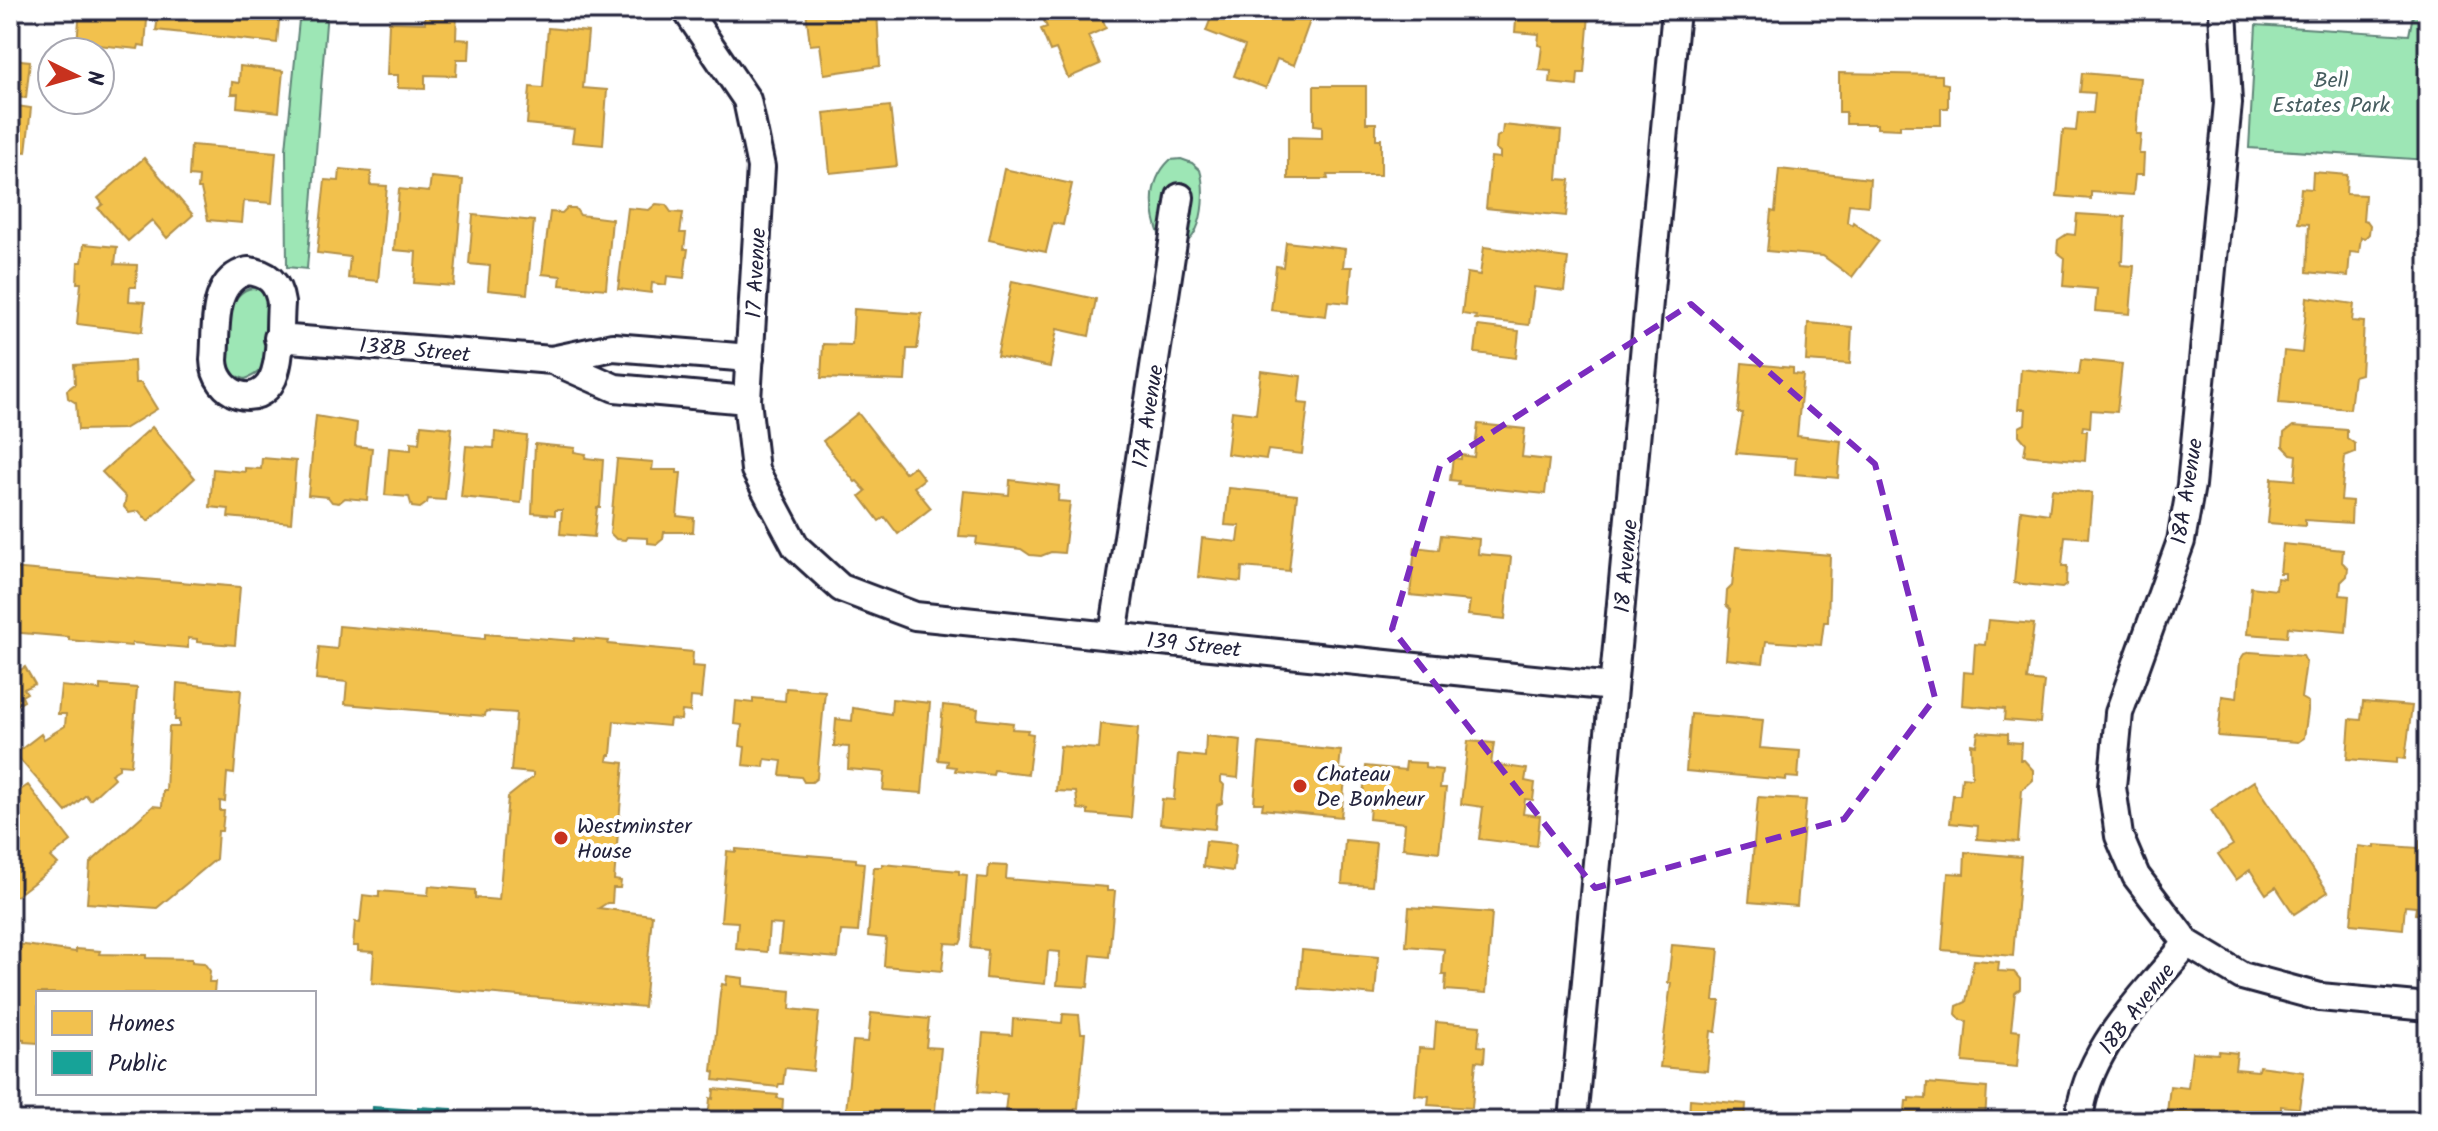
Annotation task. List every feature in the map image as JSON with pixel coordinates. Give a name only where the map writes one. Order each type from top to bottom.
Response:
[{"type":"street","name":"17 Avenue","points":[[686,10],[747,100],[761,167],[747,400],[755,470],[796,547]]},
{"type":"street","name":"18 Avenue","points":[[1573,1121],[1676,10]]},
{"type":"street","name":"18A Avenue","points":[[2187,943],[2136,876],[2119,836],[2112,787],[2119,713],[2181,541],[2191,485],[2228,103],[2223,10]]},
{"type":"street","name":"17A Avenue","points":[[1113,635],[1180,197]]},
{"type":"street","name":"138B Street","points":[[278,338],[552,360],[613,347],[750,358]]},
{"type":"street","name":"138B Street","points":[[552,360],[615,388],[747,400]]},
{"type":"street","name":"139 Street","points":[[796,547],[841,588],[915,616],[1613,687]]},
{"type":"street","points":[[2187,943],[2242,976],[2320,997],[2428,1007]]},
{"type":"street","name":"18B Avenue","points":[[2079,1121],[2081,1098],[2100,1051],[2187,943]]},
{"type":"highlighted area","points":[[1691,304],[1875,464],[1935,698],[1844,819],[1595,888],[1392,629],[1440,466]]},
{"type":"green space","points":[[300,10],[327,10],[307,269],[287,267],[286,149]]},
{"type":"green space","name":"Bell Estates Park","points":[[2414,10],[2428,10],[2428,160],[2249,148],[2256,25],[2409,35]]},
{"type":"green space","points":[[1181,159],[1200,170],[1202,211],[1193,236],[1185,243],[1174,244],[1160,237],[1154,217],[1153,196],[1163,168],[1170,160]]},
{"type":"green space","points":[[253,288],[268,295],[268,338],[261,368],[245,379],[236,376],[227,364],[228,330],[237,298],[243,291]]},
{"type":"green space","points":[[2428,653],[2428,756],[2421,756]]},
{"type":"building: Homes","points":[[80,10],[139,10],[138,19],[147,20],[145,46],[139,45],[138,49],[116,47],[116,36],[78,36]]},
{"type":"building: Homes","points":[[159,10],[280,10],[277,43],[156,30]]},
{"type":"building: Homes","points":[[425,10],[457,10],[456,39],[470,40],[469,59],[457,59],[456,76],[425,75],[425,89],[398,88],[398,75],[387,75],[389,22],[425,23]]},
{"type":"building: Homes","points":[[775,10],[798,10],[798,12],[776,15]]},
{"type":"building: Homes","points":[[806,10],[877,10],[880,66],[824,74],[820,44],[810,45]]},
{"type":"building: Homes","points":[[1099,10],[1106,28],[1088,36],[1100,64],[1068,78],[1056,49],[1050,51],[1041,29],[1047,27],[1040,12]]},
{"type":"building: Homes","points":[[1214,10],[1299,10],[1312,15],[1294,65],[1277,59],[1266,88],[1234,76],[1245,46],[1206,31]]},
{"type":"building: Homes","points":[[1517,10],[1596,10],[1596,15],[1589,15],[1584,73],[1578,73],[1577,86],[1550,83],[1551,71],[1539,70],[1542,46],[1538,45],[1539,34],[1515,32]]},
{"type":"building: Homes","points":[[548,28],[588,32],[583,88],[607,90],[603,145],[572,142],[574,129],[527,124],[530,87],[543,88]]},
{"type":"building: Homes","points":[[10,59],[30,61],[26,98],[10,97]]},
{"type":"building: Homes","points":[[240,66],[283,71],[279,112],[237,107],[238,94],[231,94],[232,82],[239,83]]},
{"type":"building: Homes","points":[[1839,73],[1942,75],[1942,83],[1948,84],[1948,108],[1941,108],[1941,125],[1900,125],[1900,129],[1877,128],[1877,124],[1846,124],[1846,112],[1839,112]]},
{"type":"building: Homes","points":[[2082,73],[2140,78],[2136,134],[2141,134],[2139,154],[2144,154],[2143,175],[2135,175],[2133,195],[2091,192],[2091,199],[2057,196],[2063,130],[2076,131],[2078,112],[2093,113],[2095,93],[2080,92]]},
{"type":"building: Homes","points":[[1314,86],[1366,86],[1366,123],[1376,123],[1376,139],[1381,139],[1381,175],[1288,179],[1288,137],[1322,138],[1322,126],[1314,125]]},
{"type":"building: Homes","points":[[10,105],[31,108],[26,152],[10,150]]},
{"type":"building: Homes","points":[[890,106],[897,166],[830,173],[824,113]]},
{"type":"building: Homes","points":[[1503,125],[1561,131],[1557,179],[1570,180],[1566,216],[1486,208],[1491,157],[1500,158],[1500,152],[1496,149],[1497,137],[1502,134]]},
{"type":"building: Homes","points":[[191,145],[276,152],[272,203],[244,201],[242,223],[208,220],[201,189],[198,189],[199,177],[189,176]]},
{"type":"building: Homes","points":[[144,158],[193,215],[167,238],[152,220],[128,241],[98,208],[103,204],[98,198]]},
{"type":"building: Homes","points":[[340,169],[371,172],[370,185],[387,186],[378,281],[348,278],[350,257],[317,253],[325,180],[339,181]]},
{"type":"building: Homes","points":[[1004,169],[1072,184],[1063,225],[1053,223],[1046,252],[989,240]]},
{"type":"building: Homes","points":[[1779,169],[1870,179],[1868,206],[1849,204],[1847,222],[1852,225],[1853,222],[1879,241],[1852,277],[1823,256],[1767,251]]},
{"type":"building: Homes","points":[[2313,172],[2347,175],[2346,194],[2365,195],[2363,220],[2370,225],[2369,234],[2361,237],[2359,253],[2350,252],[2348,276],[2307,272],[2309,224],[2298,223],[2301,188],[2312,189]]},
{"type":"building: Homes","points":[[431,177],[463,180],[454,286],[414,283],[416,252],[394,250],[399,189],[429,192]]},
{"type":"building: Homes","points":[[656,204],[666,205],[671,212],[683,213],[680,233],[686,233],[684,249],[688,249],[684,278],[667,276],[666,285],[652,283],[651,293],[618,289],[628,208],[649,210]]},
{"type":"building: Homes","points":[[567,208],[575,208],[580,215],[612,219],[606,289],[560,285],[561,276],[542,274],[550,212],[562,213]]},
{"type":"building: Homes","points":[[2077,214],[2125,217],[2123,261],[2120,261],[2121,265],[2134,266],[2130,314],[2095,311],[2097,289],[2063,286],[2065,258],[2057,252],[2058,240],[2067,234],[2075,235]]},
{"type":"building: Homes","points":[[473,215],[534,221],[527,294],[488,290],[490,266],[469,264]]},
{"type":"building: Homes","points":[[1286,242],[1345,249],[1343,267],[1352,267],[1349,303],[1328,301],[1326,316],[1271,310],[1276,266],[1283,267]]},
{"type":"building: Homes","points":[[84,244],[117,247],[115,264],[137,265],[136,287],[130,287],[129,301],[145,302],[142,332],[77,324],[81,283],[77,283],[78,262],[82,262]]},
{"type":"building: Homes","points":[[1484,247],[1568,258],[1564,291],[1534,287],[1529,325],[1475,319],[1476,316],[1462,314],[1467,273],[1480,275]]},
{"type":"building: Homes","points":[[1012,281],[1096,299],[1089,336],[1057,329],[1050,367],[997,356]]},
{"type":"building: Homes","points":[[2307,297],[2354,304],[2352,321],[2364,322],[2361,374],[2354,376],[2350,409],[2279,403],[2284,351],[2302,353]]},
{"type":"building: Homes","points":[[854,309],[922,314],[917,349],[907,349],[905,381],[821,378],[823,344],[852,345]]},
{"type":"building: Homes","points":[[1808,323],[1852,327],[1850,364],[1806,361]]},
{"type":"building: Homes","points":[[1478,326],[1519,331],[1516,358],[1475,353]]},
{"type":"building: Homes","points":[[2081,360],[2122,364],[2117,412],[2091,410],[2090,427],[2083,426],[2082,431],[2087,431],[2085,461],[2024,455],[2026,443],[2019,435],[2019,427],[2025,424],[2026,409],[2018,409],[2021,369],[2079,375]]},
{"type":"building: Homes","points":[[134,361],[135,383],[141,383],[157,409],[124,429],[78,430],[76,403],[68,398],[67,390],[75,384],[74,365]]},
{"type":"building: Homes","points":[[1742,363],[1793,368],[1793,374],[1803,375],[1797,436],[1841,441],[1838,478],[1795,474],[1796,458],[1736,453],[1743,413],[1738,413]]},
{"type":"building: Homes","points":[[1261,371],[1301,376],[1298,403],[1308,404],[1302,454],[1268,450],[1266,459],[1227,454],[1232,411],[1256,414]]},
{"type":"building: Homes","points":[[858,413],[905,473],[914,466],[924,479],[914,487],[931,508],[898,534],[885,517],[879,521],[860,496],[866,491],[855,482],[823,441]]},
{"type":"building: Homes","points":[[316,416],[357,423],[355,446],[372,448],[367,500],[345,498],[339,503],[332,502],[328,497],[308,495]]},
{"type":"building: Homes","points":[[1478,424],[1525,429],[1522,457],[1549,460],[1545,494],[1458,485],[1459,481],[1450,480],[1453,458],[1461,459],[1461,455],[1474,457]]},
{"type":"building: Homes","points":[[421,425],[452,428],[445,500],[428,499],[420,508],[412,507],[409,497],[385,495],[389,448],[411,450],[411,442],[419,443]]},
{"type":"building: Homes","points":[[2293,426],[2347,430],[2347,438],[2355,444],[2355,452],[2345,456],[2341,500],[2352,501],[2351,523],[2305,520],[2305,526],[2268,523],[2272,478],[2295,480],[2297,455],[2291,454],[2283,446],[2284,433]]},
{"type":"building: Homes","points":[[152,427],[195,478],[148,521],[139,511],[129,513],[124,507],[126,497],[102,472]]},
{"type":"building: Homes","points":[[495,432],[527,436],[521,503],[461,497],[466,446],[494,448]]},
{"type":"building: Homes","points":[[535,444],[575,448],[574,452],[586,454],[585,458],[603,460],[600,507],[597,507],[594,537],[560,534],[562,510],[555,510],[555,515],[532,513]]},
{"type":"building: Homes","points":[[262,458],[296,461],[291,523],[228,517],[229,509],[210,507],[213,469],[245,472],[245,468],[261,469]]},
{"type":"building: Homes","points":[[617,459],[653,462],[652,470],[677,470],[681,473],[677,516],[694,518],[693,532],[664,532],[663,539],[657,544],[648,543],[648,538],[616,539],[610,533]]},
{"type":"building: Homes","points":[[1010,480],[1059,486],[1058,501],[1070,502],[1064,553],[1030,555],[1021,549],[976,544],[977,537],[959,536],[964,491],[1009,495]]},
{"type":"building: Homes","points":[[1229,488],[1297,495],[1289,571],[1242,567],[1241,582],[1198,577],[1202,538],[1238,542],[1240,526],[1225,525]]},
{"type":"building: Homes","points":[[2052,489],[2092,493],[2088,538],[2065,536],[2062,566],[2067,566],[2066,585],[2062,588],[2014,583],[2021,510],[2049,514]]},
{"type":"building: Homes","points":[[1441,535],[1479,539],[1478,554],[1511,557],[1505,619],[1468,615],[1470,601],[1410,595],[1415,547],[1439,550]]},
{"type":"building: Homes","points":[[2283,544],[2343,550],[2342,562],[2348,568],[2347,576],[2341,582],[2340,595],[2349,596],[2346,632],[2288,627],[2287,637],[2247,634],[2251,587],[2276,590],[2277,578],[2285,579],[2285,573],[2280,573]]},
{"type":"building: Homes","points":[[1736,547],[1830,555],[1828,622],[1824,622],[1821,645],[1766,641],[1763,663],[1726,659],[1730,609],[1726,605],[1727,591],[1732,586]]},
{"type":"building: Homes","points":[[10,568],[240,587],[235,645],[197,642],[197,639],[188,638],[188,648],[132,643],[131,646],[10,632]]},
{"type":"building: Homes","points":[[1988,620],[2034,624],[2027,680],[2044,682],[2040,723],[2004,720],[2005,709],[1962,705],[1964,672],[1973,673],[1975,644],[1985,645]]},
{"type":"building: Homes","name":"Westminster House","points":[[339,626],[485,639],[485,634],[574,641],[574,638],[693,652],[692,666],[704,667],[701,698],[691,697],[690,712],[682,711],[681,720],[670,719],[669,726],[614,721],[611,755],[608,755],[607,761],[624,763],[614,880],[621,881],[620,888],[613,888],[612,903],[599,908],[652,915],[644,1007],[372,983],[374,952],[358,951],[358,946],[353,946],[355,922],[360,923],[363,895],[379,897],[379,891],[428,895],[429,886],[475,890],[475,898],[499,900],[508,797],[533,777],[533,773],[511,771],[516,713],[486,711],[485,716],[345,704],[347,682],[316,679],[319,647],[337,649]]},
{"type":"building: Homes","points":[[2250,652],[2303,656],[2306,662],[2301,698],[2308,702],[2308,711],[2304,738],[2298,742],[2218,736],[2222,696],[2237,698],[2240,660]]},
{"type":"building: Homes","points":[[13,667],[16,673],[25,667],[35,684],[24,689],[27,693],[22,696],[24,701],[10,709],[10,669]]},
{"type":"building: Homes","points":[[177,683],[241,690],[234,774],[227,773],[225,802],[220,801],[220,811],[224,811],[222,831],[218,831],[216,859],[157,908],[87,903],[90,863],[153,806],[162,807],[163,791],[166,791],[169,727],[179,727],[179,720],[175,720]]},
{"type":"building: Homes","points":[[100,685],[137,688],[131,765],[119,764],[119,769],[111,774],[114,778],[90,800],[86,795],[66,812],[15,754],[41,734],[44,739],[65,726],[66,714],[58,714],[61,686],[100,690]]},
{"type":"building: Homes","points":[[786,688],[825,691],[817,778],[812,782],[804,782],[801,777],[780,775],[782,761],[765,759],[764,767],[743,765],[745,747],[740,746],[742,725],[734,724],[736,701],[753,703],[753,698],[785,701]]},
{"type":"building: Homes","points":[[892,699],[930,703],[922,793],[883,790],[885,772],[848,769],[849,747],[834,746],[836,719],[852,721],[853,708],[891,714]]},
{"type":"building: Homes","points":[[2363,702],[2412,706],[2405,759],[2397,758],[2397,763],[2347,759],[2350,719],[2361,720]]},
{"type":"building: Homes","points":[[943,705],[978,709],[977,719],[1013,723],[1012,729],[1028,730],[1027,733],[1033,734],[1028,774],[994,770],[993,775],[955,771],[956,767],[947,766],[948,761],[938,760]]},
{"type":"building: Homes","points":[[1691,714],[1763,720],[1760,748],[1800,751],[1798,778],[1786,777],[1786,780],[1686,771]]},
{"type":"building: Homes","points":[[1101,724],[1138,728],[1131,818],[1088,814],[1088,810],[1078,809],[1076,792],[1056,791],[1060,746],[1099,749]]},
{"type":"building: Homes","points":[[1978,732],[2008,734],[2008,742],[2021,743],[2020,760],[2024,760],[2033,770],[2033,780],[2022,790],[2018,842],[1977,839],[1978,826],[1950,823],[1953,795],[1960,795],[1962,777],[1972,778],[1971,744],[1976,745]]},
{"type":"building: Homes","points":[[1206,736],[1241,740],[1238,778],[1221,776],[1224,785],[1222,803],[1217,805],[1215,829],[1160,824],[1162,799],[1174,800],[1178,754],[1205,757]]},
{"type":"building: Homes","points":[[1468,741],[1494,743],[1491,764],[1527,769],[1525,781],[1535,783],[1533,800],[1525,799],[1523,814],[1540,816],[1537,846],[1479,839],[1483,807],[1461,804]]},
{"type":"building: Homes","name":"Chateau De Bonheur","points":[[1259,743],[1341,751],[1339,769],[1346,770],[1341,817],[1262,809],[1263,803],[1254,803]]},
{"type":"building: Homes","points":[[1406,762],[1425,763],[1425,768],[1442,770],[1440,788],[1446,788],[1439,852],[1403,848],[1405,823],[1369,819],[1370,806],[1362,805],[1366,766],[1405,770]]},
{"type":"building: Homes","points":[[2254,781],[2328,892],[2294,914],[2276,887],[2266,894],[2250,870],[2236,880],[2218,854],[2233,845],[2211,810]]},
{"type":"building: Homes","points":[[28,785],[71,841],[51,857],[58,864],[15,897],[10,896],[10,797]]},
{"type":"building: Homes","points":[[1758,797],[1806,800],[1797,906],[1749,902]]},
{"type":"building: Homes","points":[[1345,840],[1376,843],[1372,886],[1342,884]]},
{"type":"building: Homes","points":[[2420,840],[2428,840],[2428,915],[2415,914],[2416,907],[2405,906],[2403,929],[2351,924],[2358,846],[2419,848]]},
{"type":"building: Homes","points":[[1206,841],[1236,844],[1233,871],[1203,867]]},
{"type":"building: Homes","points":[[736,849],[856,859],[856,862],[864,863],[858,932],[841,931],[838,958],[779,953],[782,925],[769,924],[767,952],[736,949],[738,922],[721,921],[727,851],[736,852]]},
{"type":"building: Homes","points":[[1965,852],[2021,857],[2013,956],[1942,950],[1948,873],[1964,874]]},
{"type":"building: Homes","points":[[882,864],[959,871],[959,874],[967,875],[962,939],[960,944],[945,943],[942,971],[884,966],[886,938],[868,936],[874,867],[882,867]]},
{"type":"building: Homes","points":[[989,865],[1007,866],[1006,879],[1107,887],[1107,891],[1115,891],[1109,957],[1091,955],[1088,987],[1057,985],[1060,952],[1048,951],[1045,984],[986,978],[988,950],[971,948],[977,877],[988,878]]},
{"type":"building: Homes","points":[[1409,907],[1492,913],[1486,993],[1445,990],[1446,975],[1442,975],[1444,949],[1406,946]]},
{"type":"building: Homes","points":[[10,943],[76,952],[76,949],[100,951],[99,954],[192,959],[192,962],[204,963],[210,971],[209,982],[215,982],[214,991],[36,991],[36,1043],[10,1038]]},
{"type":"building: Homes","points":[[1672,945],[1719,949],[1714,1001],[1720,1001],[1716,1032],[1711,1031],[1707,1071],[1660,1067],[1671,983],[1668,983]]},
{"type":"building: Homes","points":[[1302,950],[1378,957],[1375,995],[1299,988]]},
{"type":"building: Homes","points":[[1974,960],[1999,962],[1998,971],[2014,972],[2020,979],[2020,989],[2015,993],[2011,1030],[2020,1031],[2017,1067],[1963,1062],[1967,1021],[1956,1014],[1957,1006],[1966,1002]]},
{"type":"building: Homes","points":[[727,976],[743,978],[743,986],[791,991],[790,1009],[819,1012],[813,1071],[785,1068],[783,1084],[778,1087],[714,1080],[715,1072],[712,1071],[720,993],[722,984],[726,985]]},
{"type":"building: Homes","points":[[871,1013],[929,1019],[926,1047],[941,1048],[934,1121],[845,1121],[853,1041],[868,1042]]},
{"type":"building: Homes","points":[[1063,1014],[1079,1015],[1081,1033],[1085,1033],[1078,1108],[1075,1108],[1074,1117],[1005,1111],[1007,1094],[978,1092],[983,1033],[1012,1035],[1013,1019],[1062,1023]]},
{"type":"building: Homes","points":[[1436,1022],[1480,1026],[1478,1046],[1485,1047],[1484,1062],[1476,1061],[1472,1108],[1428,1105],[1429,1096],[1415,1095],[1419,1048],[1434,1049]]},
{"type":"building: Homes","points":[[2219,1051],[2237,1053],[2235,1069],[2258,1071],[2259,1066],[2304,1072],[2299,1108],[2281,1106],[2281,1113],[2259,1111],[2258,1121],[2203,1116],[2202,1121],[2166,1121],[2170,1086],[2188,1088],[2192,1052],[2218,1054]]},
{"type":"building: Homes","points":[[1927,1083],[1987,1088],[1985,1121],[1904,1121],[1906,1101],[1909,1098],[1926,1099]]},
{"type":"building: Homes","points":[[714,1089],[778,1095],[777,1098],[783,1099],[782,1115],[809,1117],[808,1121],[708,1121]]},
{"type":"building: Homes","points":[[1690,1099],[1746,1104],[1745,1121],[1689,1121]]},
{"type":"building: Homes","points":[[1419,1117],[1462,1121],[1419,1121]]},
{"type":"building: Public","points":[[373,1107],[452,1109],[452,1113],[502,1117],[501,1121],[372,1121]]},
{"type":"place","name":"Chateau De Bonheur","points":[[1300,786]]},
{"type":"place","name":"Westminster House","points":[[561,838]]}]
